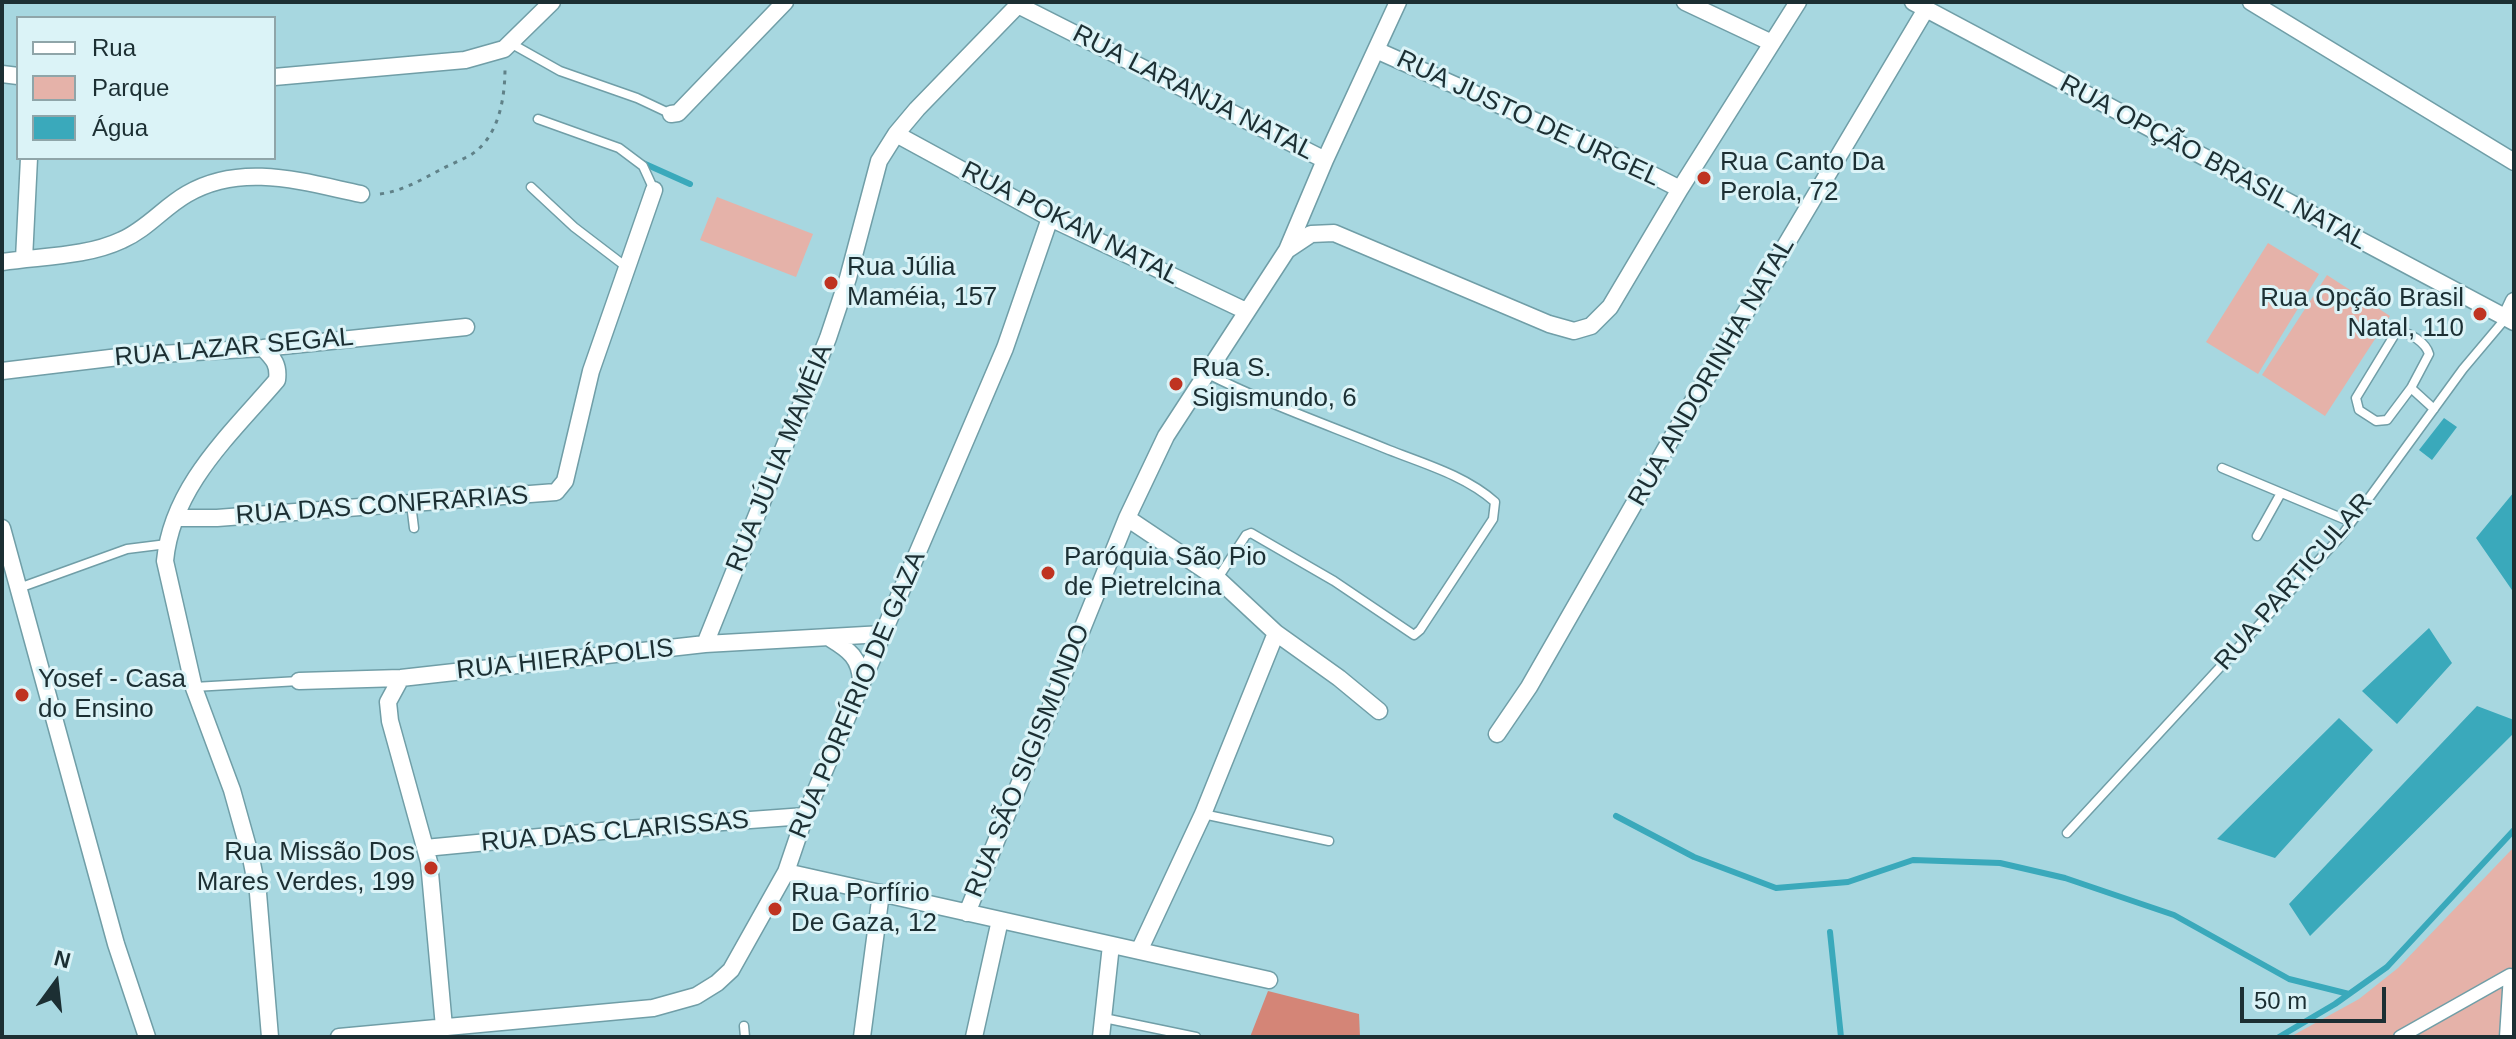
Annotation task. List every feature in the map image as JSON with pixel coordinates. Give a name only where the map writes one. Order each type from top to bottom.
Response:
[{"type":"street","points":[[276,77],[465,60],[508,46],[552,2]]},
{"type":"street","points":[[671,114],[678,113],[785,2]]},
{"type":"street","name":"RUA SÃO SIGISMUNDO","points":[[967,913],[1127,518],[1166,436],[1287,250],[1398,2]]},
{"type":"street","points":[[1685,2],[1772,43]]},
{"type":"street","points":[[1287,250],[1311,234],[1334,233],[1549,324],[1574,331],[1591,326],[1610,307],[1798,2]]},
{"type":"street","points":[[2251,2],[2514,162]]},
{"type":"street","name":"RUA JÚLIA MAMÉIA","points":[[705,644],[828,338],[848,278],[879,161],[896,134],[1020,3]]},
{"type":"street","name":"RUA LARANJA NATAL","points":[[1020,3],[1325,160]]},
{"type":"street","name":"RUA OPÇÃO BRASIL NATAL","points":[[1920,6],[2510,320]]},
{"type":"street","name":"RUA ANDORINHA NATAL","points":[[1497,734],[1529,687],[1920,6]]},
{"type":"street","name":"RUA JUSTO DE URGEL","points":[[1376,50],[1625,161],[1680,189]]},
{"type":"street","name":"RUA POKAN NATAL","points":[[896,134],[1050,218],[1246,311]]},
{"type":"street","points":[[24,259],[29,160]]},
{"type":"street","points":[[2,262],[79,253],[122,240],[187,194],[219,179],[256,175],[361,194]]},
{"type":"street","name":"RUA DAS CONFRARIAS","points":[[176,518],[217,518],[547,494],[560,488],[569,468],[591,371],[654,190]]},
{"type":"street","name":"RUA PORFÍRIO DE GAZA","points":[[339,1037],[444,1027],[499,1029],[653,1008],[696,996],[731,970],[786,872],[805,816],[1005,348],[1050,218]]},
{"type":"street","points":[[2510,320],[2514,301]]},
{"type":"street","name":"RUA LAZAR SEGAL","points":[[2,371],[127,356],[263,348],[466,327]]},
{"type":"street","points":[[263,348],[275,360],[279,371],[277,380],[203,465],[190,485],[167,544],[166,571],[194,688],[232,790],[251,858],[258,893],[270,1037]]},
{"type":"street","points":[[1127,518],[1218,579],[1276,633],[1379,711]]},
{"type":"street","points":[[2,528],[116,944],[147,1037]]},
{"type":"street","points":[[1139,951],[1203,814],[1276,633]]},
{"type":"street","name":"RUA HIERÁPOLIS","points":[[299,681],[401,678],[705,644],[883,634]]},
{"type":"street","points":[[831,639],[854,655],[861,671],[861,683]]},
{"type":"street","points":[[401,678],[388,702],[390,721],[429,862],[444,1027]]},
{"type":"street","name":"RUA DAS CLARISSAS","points":[[425,848],[805,816]]},
{"type":"street","points":[[786,872],[1269,980]]},
{"type":"street","points":[[862,1037],[881,893]]},
{"type":"street","points":[[974,1037],[1000,920]]},
{"type":"street","points":[[1101,1037],[1111,945]]},
{"type":"street","points":[[2400,1037],[2512,972]]},
{"type":"street","points":[[2506,1037],[2512,972]]},
{"type":"lane","points":[[508,46],[560,71],[637,98],[671,114]]},
{"type":"lane","points":[[538,119],[619,148],[643,166],[654,190]]},
{"type":"lane","points":[[531,187],[574,227],[629,269]]},
{"type":"lane","name":"RUA PARTICULAR","points":[[2067,833],[2351,522],[2434,409],[2510,320]]},
{"type":"lane","points":[[2399,332],[2407,332],[2429,352],[2411,388],[2385,422],[2376,421],[2359,410],[2356,404],[2356,398],[2399,332]]},
{"type":"lane","points":[[1206,373],[1241,391],[1439,469],[1474,486],[1495,502],[1493,519],[1414,635],[1334,581],[1251,533],[1246,535],[1218,579]]},
{"type":"lane","points":[[2411,388],[2434,409]]},
{"type":"lane","points":[[2222,468],[2351,522]]},
{"type":"lane","points":[[2257,536],[2281,493]]},
{"type":"lane","points":[[411,504],[414,528]]},
{"type":"lane","points":[[19,588],[127,549],[167,544]]},
{"type":"lane","points":[[194,688],[299,681]]},
{"type":"lane","points":[[1203,814],[1329,841]]},
{"type":"lane","points":[[1104,1018],[1196,1037]]},
{"type":"lane","points":[[744,1026],[745,1037]]},
{"type":"path","points":[[361,194],[383,194],[405,188],[473,153],[487,141],[502,99],[508,46]]},
{"type":"green space","points":[[717,197],[813,234],[796,277],[700,240]]},
{"type":"green space","points":[[2268,243],[2319,274],[2258,374],[2206,342]]},
{"type":"green space","points":[[2327,275],[2390,316],[2325,416],[2262,375]]},
{"type":"green space","points":[[2514,847],[2514,1037],[2290,1037],[2359,999],[2398,968]]},
{"type":"shaded area","points":[[1268,991],[1359,1014],[1360,1037],[1250,1037]]},
{"type":"water","points":[[2444,418],[2457,427],[2432,460],[2419,450]]},
{"type":"water","points":[[2514,492],[2514,593],[2476,538]]},
{"type":"water","points":[[2429,628],[2452,663],[2397,724],[2362,691]]},
{"type":"water","points":[[2477,706],[2514,720],[2514,733],[2310,936],[2289,904]]},
{"type":"water","points":[[2339,718],[2373,750],[2275,858],[2217,839]]},
{"type":"waterway","points":[[643,163],[690,184]]},
{"type":"waterway","points":[[1616,816],[1694,857],[1776,888],[1848,882],[1913,860],[2000,863],[2065,878],[2174,915],[2289,979],[2349,994]]},
{"type":"waterway","points":[[2279,1037],[2335,1004],[2387,967],[2514,830]]},
{"type":"waterway","points":[[1830,932],[1841,1037]]},
{"type":"place","name":"Rua Canto Da Perola, 72","points":[[1704,178]]},
{"type":"place","name":"Rua Júlia Maméia, 157","points":[[831,283]]},
{"type":"place","name":"Rua Opção Brasil Natal, 110","points":[[2480,314]]},
{"type":"place","name":"Rua S. Sigismundo, 6","points":[[1176,384]]},
{"type":"place","name":"Paróquia São Pio de Pietrelcina","points":[[1048,573]]},
{"type":"place","name":"Yosef - Casa do Ensino","points":[[22,695]]},
{"type":"place","name":"Rua Missão Dos Mares Verdes, 199","points":[[431,868]]},
{"type":"place","name":"Rua Porfírio De Gaza, 12","points":[[775,909]]}]
